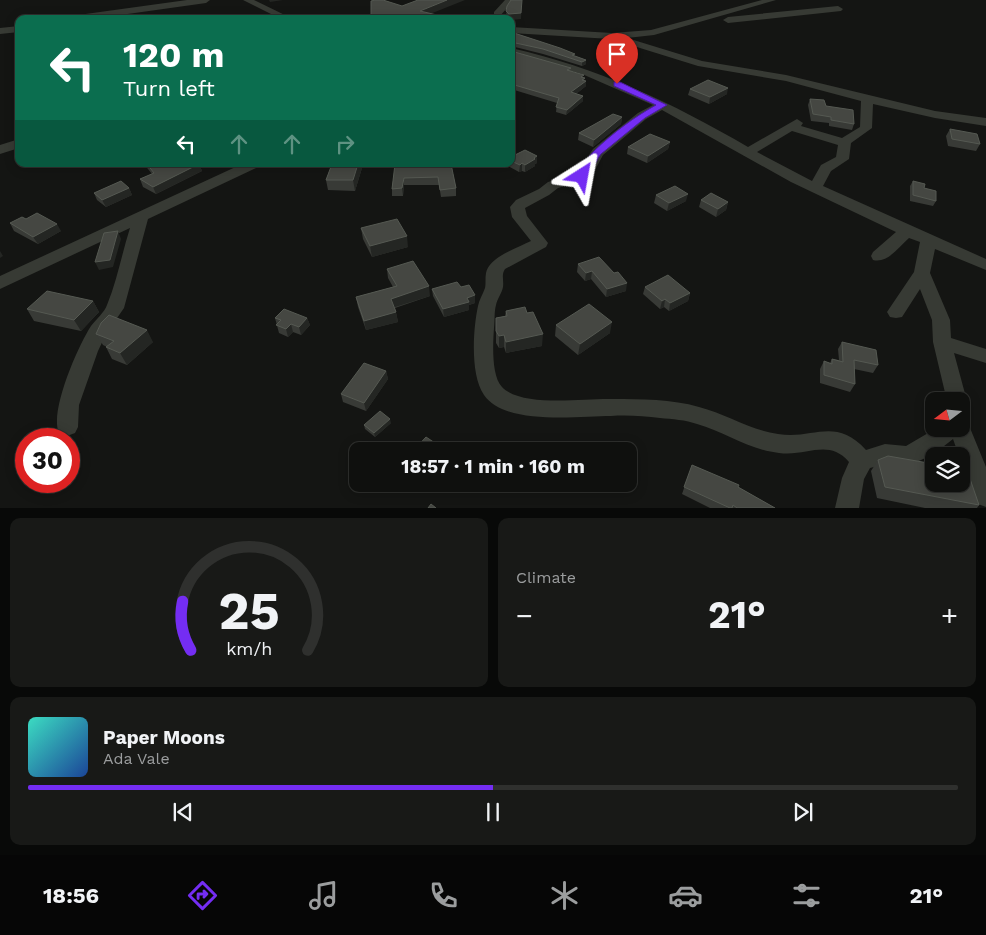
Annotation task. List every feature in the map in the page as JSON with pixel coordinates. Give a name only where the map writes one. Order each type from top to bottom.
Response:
[{"type":"street","points":[[99,15],[206,0]]},
{"type":"street","points":[[247,0],[280,15]]},
{"type":"street","points":[[496,15],[497,0]]},
{"type":"street","points":[[497,15],[510,0]]},
{"type":"street","points":[[515,30],[612,36],[659,31],[772,0]]},
{"type":"street","points":[[684,24],[838,9]]},
{"type":"street","points":[[0,31],[15,29]]},
{"type":"street","points":[[612,36],[686,60],[732,70],[780,77],[942,118],[986,122]]},
{"type":"street","points":[[515,52],[544,59],[617,84],[662,105],[814,187],[928,241],[986,265]]},
{"type":"street","points":[[845,143],[866,128],[868,100]]},
{"type":"street","points":[[662,105],[642,116],[598,152],[588,170],[582,176],[553,185],[544,192],[521,202],[516,207],[520,217],[540,243],[499,265],[494,272],[494,287],[487,305],[484,340],[485,369],[492,391],[509,403],[532,407],[570,410],[610,408],[660,409],[698,415],[762,440],[780,444],[805,443],[826,439],[848,445],[862,461]]},
{"type":"street","points":[[748,152],[794,125],[845,143]]},
{"type":"street","points":[[814,187],[821,180],[823,171],[828,166],[842,159],[845,152],[845,143]]},
{"type":"street","points":[[0,150],[15,144]]},
{"type":"street","points":[[0,283],[246,167]]},
{"type":"street","points":[[67,427],[69,405],[88,351],[98,331],[115,308],[141,216]]},
{"type":"street","points":[[880,256],[908,230]]},
{"type":"street","points":[[896,312],[922,273],[928,241]]},
{"type":"street","points":[[922,273],[941,320],[942,342],[954,392]]},
{"type":"street","points":[[942,342],[986,356]]},
{"type":"street","points":[[847,508],[854,478],[862,461],[885,454],[908,456],[938,438]]},
{"type":"street","points":[[963,438],[986,496]]},
{"type":"building","points":[[383,0],[402,6],[418,0],[447,0],[420,11],[437,15],[371,15],[371,1]]},
{"type":"building","points":[[511,0],[522,0],[521,13],[509,14],[506,11]]},
{"type":"building","points":[[515,33],[560,48],[586,60],[582,62],[543,49],[515,43]]},
{"type":"building","points":[[515,52],[571,68],[567,70],[584,75],[581,77],[585,78],[582,80],[586,81],[571,92],[583,96],[567,110],[556,107],[559,98],[515,85]]},
{"type":"building","points":[[708,80],[728,88],[710,97],[690,89]]},
{"type":"building","points":[[810,99],[824,100],[826,106],[853,110],[854,124],[831,120],[831,117],[813,114]]},
{"type":"building","points":[[613,114],[622,117],[594,140],[579,133]]},
{"type":"building","points":[[950,129],[977,134],[980,144],[952,139]]},
{"type":"building","points":[[650,134],[670,142],[648,156],[628,147]]},
{"type":"building","points":[[525,150],[537,156],[525,165],[522,163],[520,165],[515,163],[515,155]]},
{"type":"building","points":[[149,167],[193,167],[153,187],[140,179],[154,173]]},
{"type":"building","points":[[331,167],[357,167],[353,180],[326,180]]},
{"type":"building","points":[[395,167],[452,167],[456,188],[440,190],[438,177],[404,178],[402,188],[392,189]]},
{"type":"building","points":[[121,181],[129,188],[102,200],[94,193]]},
{"type":"building","points":[[913,181],[925,184],[924,188],[936,191],[936,201],[913,195]]},
{"type":"building","points":[[675,186],[688,194],[669,203],[656,195]]},
{"type":"building","points":[[711,193],[728,202],[718,209],[701,200]]},
{"type":"building","points":[[37,213],[57,224],[33,237],[10,223],[22,217],[26,219]]},
{"type":"building","points":[[397,219],[407,236],[370,246],[361,228]]},
{"type":"building","points":[[118,231],[110,260],[95,262],[104,233]]},
{"type":"building","points":[[599,257],[614,273],[618,272],[627,283],[607,289],[592,271],[586,273],[578,264]]},
{"type":"building","points":[[413,261],[429,286],[391,299],[396,312],[364,321],[356,297],[397,286],[387,269]]},
{"type":"building","points":[[668,275],[690,293],[670,303],[665,299],[662,301],[645,287]]},
{"type":"building","points":[[457,282],[461,287],[469,285],[475,295],[467,298],[469,302],[443,309],[432,289]]},
{"type":"building","points":[[47,291],[93,301],[74,320],[27,309]]},
{"type":"building","points":[[589,304],[612,322],[580,344],[556,325]]},
{"type":"building","points":[[525,307],[527,313],[533,312],[543,334],[506,342],[504,335],[499,336],[496,331],[496,318],[507,316],[506,311]]},
{"type":"building","points":[[284,309],[307,318],[299,327],[291,324],[286,329],[276,325],[281,320],[275,318]]},
{"type":"building","points":[[109,315],[147,330],[120,353],[106,347],[114,341],[96,334],[101,323]]},
{"type":"building","points":[[842,342],[876,350],[878,365],[854,360],[855,384],[824,375],[824,361],[832,364],[832,359],[843,362]]},
{"type":"building","points":[[364,363],[386,371],[364,403],[341,394]]},
{"type":"building","points":[[380,411],[390,419],[374,433],[364,425]]},
{"type":"building","points":[[426,437],[434,442],[421,442]]},
{"type":"building","points":[[888,456],[925,462],[925,492],[970,492],[970,479],[979,505],[885,487],[878,460]]},
{"type":"building","points":[[692,465],[739,485],[738,487],[775,508],[737,508],[733,505],[730,508],[684,487]]},
{"type":"building","points":[[431,504],[436,508],[428,508]]},
{"type":"route","points":[[582,176],[588,170],[598,152],[642,116],[662,105],[617,84]]}]
